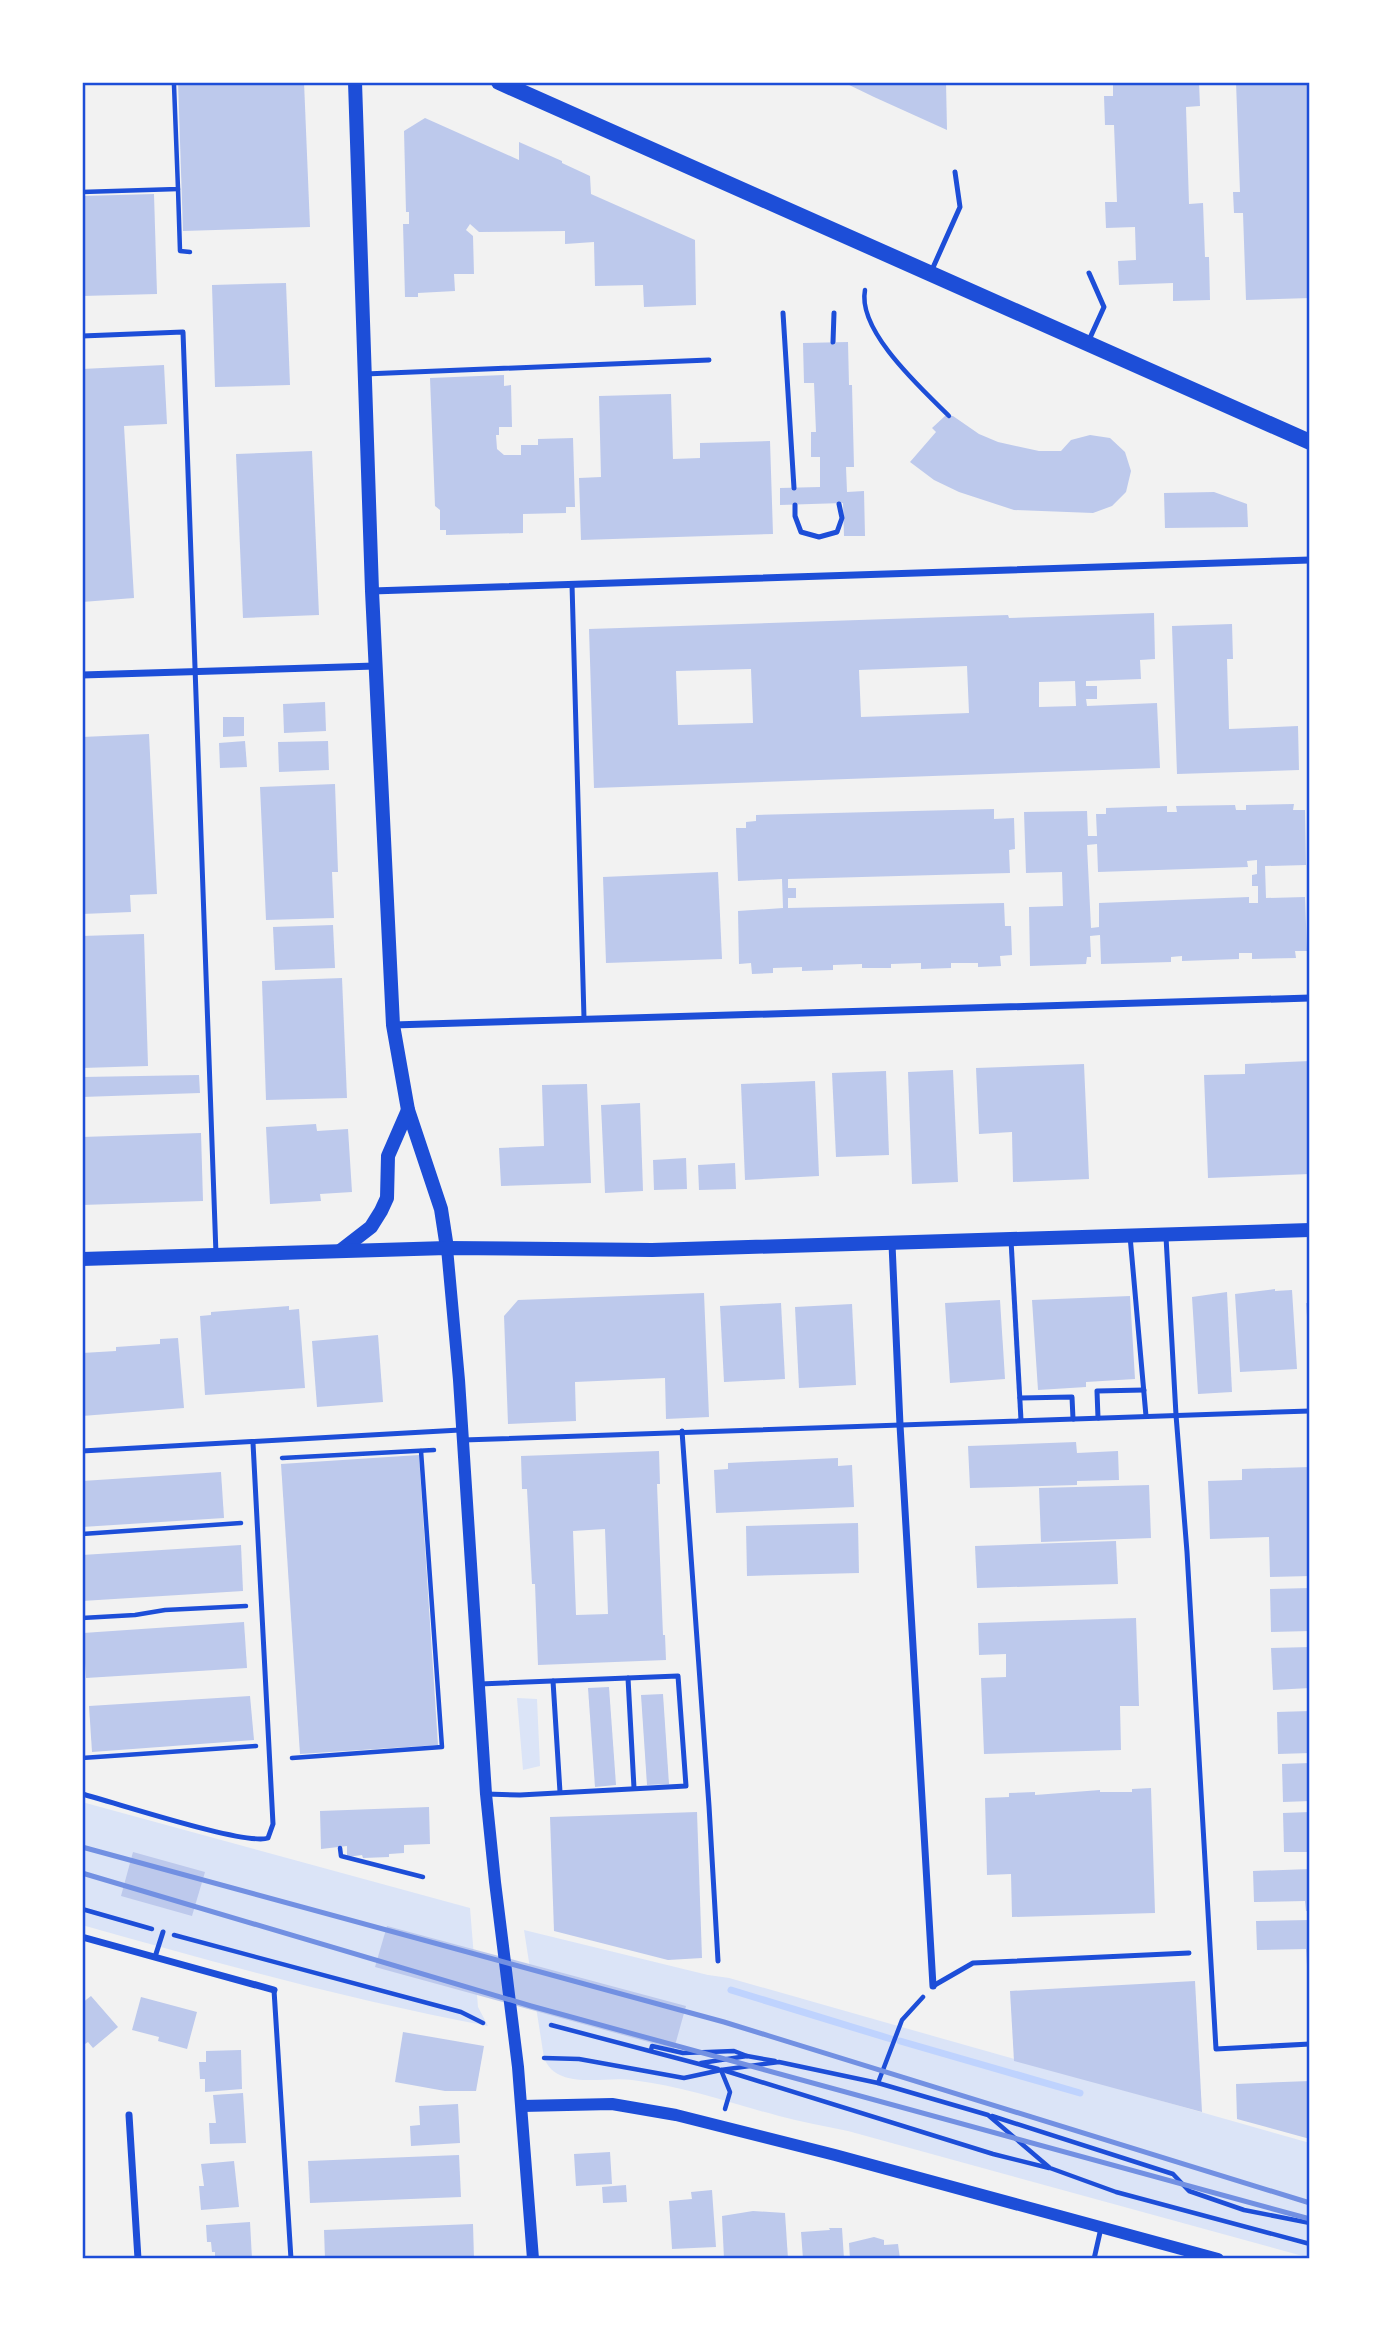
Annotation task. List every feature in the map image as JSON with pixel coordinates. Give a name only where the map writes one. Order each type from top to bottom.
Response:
[{"type":"main road","points":[[355,82],[372,590],[393,1025],[408,1110],[441,1209],[447,1248]]},
{"type":"main road","points":[[499,82],[1310,442]]},
{"type":"main road","points":[[340,1251],[371,1227],[382,1211],[387,1198],[388,1156],[408,1110]]},
{"type":"main road","points":[[82,1259],[447,1248],[652,1250],[1310,1230]]},
{"type":"street","points":[[372,590],[1310,560]]},
{"type":"street","points":[[82,675],[376,666]]},
{"type":"street","points":[[393,1025],[1310,998]]},
{"type":"street","points":[[892,1244],[933,1986]]},
{"type":"street","points":[[447,1248],[486,1794],[522,2106],[533,2259]]},
{"type":"street","points":[[82,1937],[274,1990]]},
{"type":"street","points":[[522,2106],[612,2104],[676,2115],[1101,2225],[1218,2259]]},
{"type":"street","points":[[129,2115],[138,2259]]},
{"type":"lane","points":[[930,275],[960,208],[955,172]]},
{"type":"lane","points":[[1087,344],[1104,307],[1089,273]]},
{"type":"lane","points":[[783,313],[794,488]]},
{"type":"lane","points":[[833,342],[834,313]]},
{"type":"lane","points":[[82,336],[183,332],[216,1254]]},
{"type":"lane","points":[[365,374],[709,360]]},
{"type":"lane","points":[[795,505],[795,516],[801,531],[819,537],[837,532],[842,518],[839,503]]},
{"type":"lane","points":[[572,583],[584,1018]]},
{"type":"lane","points":[[1166,1235],[1216,2049],[1310,2044]]},
{"type":"lane","points":[[1130,1236],[1146,1416]]},
{"type":"lane","points":[[1011,1240],[1021,1420]]},
{"type":"lane","points":[[1098,1418],[1097,1391],[1144,1390]]},
{"type":"lane","points":[[1020,1398],[1072,1397],[1073,1419]]},
{"type":"lane","points":[[82,1451],[462,1435],[682,1432],[1310,1411]]},
{"type":"lane","points":[[682,1432],[718,1961]]},
{"type":"lane","points":[[82,1794],[226,1834],[255,1840],[268,1838],[273,1824],[253,1443]]},
{"type":"lane","points":[[479,1684],[678,1676],[685,1786],[486,1794]]},
{"type":"lane","points":[[628,1678],[634,1788]]},
{"type":"lane","points":[[553,1681],[560,1792]]},
{"type":"lane","points":[[155,1957],[163,1932]]},
{"type":"lane","points":[[933,1986],[973,1963],[1189,1953]]},
{"type":"lane","points":[[274,1990],[291,2259]]},
{"type":"lane","points":[[1094,2259],[1101,2225]]},
{"type":"path","points":[[174,85],[180,251],[190,252]]},
{"type":"path","points":[[82,192],[178,189]]},
{"type":"path","points":[[865,290],[866,313],[881,344],[949,416]]},
{"type":"path","points":[[282,1458],[434,1450]]},
{"type":"path","points":[[292,1758],[442,1747],[421,1451]]},
{"type":"path","points":[[82,1534],[241,1523]]},
{"type":"path","points":[[82,1618],[246,1606]]},
{"type":"path","points":[[82,1758],[256,1746]]},
{"type":"path","points":[[340,1848],[341,1856],[423,1877]]},
{"type":"path","points":[[82,1909],[461,2012],[483,2023]]},
{"type":"path","points":[[878,2083],[902,2020],[933,1986]]},
{"type":"path","points":[[551,2025],[721,2070],[993,2154],[1050,2168],[1116,2192],[1310,2244]]},
{"type":"path","points":[[651,2050],[652,2046],[683,2053],[734,2051],[878,2083],[1173,2174],[1189,2191],[1244,2210],[1310,2223]]},
{"type":"path","points":[[697,2064],[747,2056]]},
{"type":"path","points":[[544,2058],[579,2059],[684,2078],[779,2062]]},
{"type":"path","points":[[720,2126],[730,2092],[721,2070]]},
{"type":"path","points":[[988,2115],[1050,2168]]},
{"type":"shaded area","points":[[517,1698],[537,1699],[540,1766],[523,1770]]},
{"type":"shaded area","points":[[82,1802],[470,1908],[478,2007],[488,2026],[335,1993],[82,1925]]},
{"type":"shaded area","points":[[524,1930],[729,1978],[1310,2143],[1310,2258],[848,2131],[779,2116],[688,2091],[632,2080],[582,2080],[559,2075],[550,2068],[544,2058]]},
{"type":"building","points":[[178,82],[304,82],[310,227],[183,231]]},
{"type":"building","points":[[843,82],[946,82],[947,130],[874,97]]},
{"type":"building","points":[[1113,82],[1199,82],[1200,106],[1186,107],[1189,204],[1203,203],[1210,300],[1173,301],[1173,283],[1119,285],[1118,261],[1136,260],[1135,227],[1106,228],[1105,202],[1117,202],[1114,125],[1105,125],[1104,96],[1113,96]]},
{"type":"building","points":[[1236,82],[1310,82],[1310,298],[1246,300],[1243,213],[1234,213],[1233,192],[1240,192]]},
{"type":"building","points":[[425,118],[519,160],[519,142],[562,161],[590,176],[591,194],[695,240],[696,305],[644,307],[643,285],[595,286],[594,242],[565,244],[565,231],[479,232],[470,224],[466,230],[473,236],[474,274],[454,274],[455,291],[418,293],[418,297],[405,297],[403,224],[409,224],[409,212],[406,212],[404,131]]},
{"type":"building","points":[[154,194],[157,294],[82,296],[82,196]]},
{"type":"building","points":[[286,283],[290,385],[215,387],[212,285]]},
{"type":"building","points":[[848,342],[854,467],[846,467],[847,492],[864,491],[865,536],[844,536],[843,503],[780,505],[780,488],[820,487],[820,457],[811,457],[811,432],[816,432],[814,383],[804,383],[803,343]]},
{"type":"building","points":[[164,365],[167,424],[124,426],[134,598],[82,602],[82,369]]},
{"type":"building","points":[[504,375],[504,386],[511,385],[512,427],[499,427],[499,435],[496,435],[497,449],[504,455],[521,455],[521,445],[538,445],[538,439],[573,438],[575,507],[566,507],[566,513],[523,514],[523,533],[446,535],[446,530],[440,530],[440,510],[435,506],[430,378]]},
{"type":"building","points":[[671,394],[673,459],[700,458],[700,443],[770,441],[773,534],[581,540],[579,478],[601,477],[599,396]]},
{"type":"building","points":[[945,416],[953,416],[979,434],[998,442],[1039,451],[1061,451],[1071,440],[1090,435],[1110,438],[1125,452],[1131,471],[1126,492],[1112,506],[1093,513],[1014,510],[959,492],[934,480],[910,462],[936,432],[932,428]]},
{"type":"building","points":[[312,451],[319,615],[243,618],[236,454]]},
{"type":"building","points":[[1214,492],[1247,504],[1248,527],[1165,528],[1164,493]]},
{"type":"building","points":[[1154,613],[1155,659],[1140,660],[1141,679],[1086,681],[1086,686],[1097,686],[1097,699],[1086,699],[1087,706],[1157,703],[1160,768],[594,788],[589,629],[1008,615],[1009,618]],"holes":[[[967,666],[969,713],[861,717],[859,670]],[[751,669],[753,723],[678,725],[676,671]],[[1075,681],[1076,706],[1039,707],[1039,682]]]},
{"type":"building","points":[[1232,624],[1233,659],[1227,659],[1229,729],[1298,726],[1299,770],[1177,774],[1172,626]]},
{"type":"building","points":[[325,702],[326,731],[284,733],[283,704]]},
{"type":"building","points":[[223,717],[244,717],[244,736],[223,737]]},
{"type":"building","points":[[149,734],[157,894],[130,895],[131,912],[82,914],[82,737]]},
{"type":"building","points":[[245,741],[247,767],[220,768],[219,743]]},
{"type":"building","points":[[328,741],[329,770],[279,772],[278,742]]},
{"type":"building","points":[[335,784],[338,872],[332,872],[334,918],[266,920],[260,787]]},
{"type":"building","points":[[1294,804],[1293,810],[1305,810],[1306,865],[1265,866],[1266,898],[1305,897],[1307,951],[1295,951],[1296,958],[1252,959],[1252,953],[1239,953],[1239,959],[1182,961],[1182,956],[1171,957],[1171,962],[1101,964],[1100,935],[1090,936],[1091,957],[1087,957],[1086,964],[1030,966],[1029,907],[1063,906],[1062,872],[1026,873],[1024,812],[1087,811],[1088,836],[1097,836],[1096,814],[1106,814],[1106,808],[1167,806],[1167,812],[1177,812],[1176,806],[1235,805],[1236,810],[1246,810],[1246,805]],"holes":[[[1097,844],[1098,872],[1248,867],[1247,861],[1257,860],[1257,874],[1252,875],[1252,886],[1258,886],[1258,903],[1249,903],[1249,897],[1099,903],[1099,927],[1091,928],[1087,845]]]},
{"type":"building","points":[[994,809],[994,819],[1014,818],[1015,849],[1009,850],[1010,873],[788,879],[788,888],[796,888],[796,898],[788,898],[788,908],[1004,903],[1005,926],[1011,926],[1012,955],[1000,956],[1001,966],[978,967],[978,963],[951,963],[951,968],[921,969],[921,963],[891,964],[891,968],[862,968],[862,964],[833,965],[833,970],[773,968],[773,973],[752,974],[751,963],[739,964],[738,911],[783,908],[782,879],[738,881],[736,828],[746,828],[746,822],[756,821],[756,815]]},
{"type":"building","points":[[718,872],[722,959],[606,963],[603,877]]},
{"type":"building","points":[[333,925],[335,968],[275,970],[273,927]]},
{"type":"building","points":[[144,934],[148,1066],[82,1068],[82,936]]},
{"type":"building","points":[[342,978],[347,1098],[266,1100],[262,981]]},
{"type":"building","points":[[1310,1061],[1310,1174],[1208,1178],[1204,1075],[1245,1074],[1245,1064]]},
{"type":"building","points":[[1084,1064],[1089,1179],[1013,1182],[1012,1132],[979,1134],[976,1068]]},
{"type":"building","points":[[953,1070],[958,1182],[912,1184],[908,1072]]},
{"type":"building","points":[[886,1071],[889,1155],[836,1157],[832,1073]]},
{"type":"building","points":[[199,1075],[200,1093],[82,1097],[82,1077]]},
{"type":"building","points":[[815,1081],[819,1176],[745,1180],[741,1084]]},
{"type":"building","points":[[587,1084],[591,1183],[501,1186],[499,1148],[544,1146],[542,1085]]},
{"type":"building","points":[[640,1103],[643,1191],[605,1193],[601,1105]]},
{"type":"building","points":[[316,1124],[317,1131],[348,1129],[352,1192],[320,1194],[321,1201],[270,1204],[266,1127]]},
{"type":"building","points":[[201,1133],[203,1201],[82,1205],[82,1137]]},
{"type":"building","points":[[686,1158],[687,1189],[654,1190],[653,1160]]},
{"type":"building","points":[[735,1163],[736,1189],[699,1190],[698,1165]]},
{"type":"building","points":[[1275,1289],[1292,1290],[1297,1369],[1240,1372],[1235,1294]]},
{"type":"building","points":[[1227,1292],[1232,1392],[1198,1394],[1192,1297]]},
{"type":"building","points":[[704,1293],[709,1417],[666,1419],[665,1378],[575,1382],[576,1421],[508,1424],[504,1316],[518,1300]]},
{"type":"building","points":[[1130,1296],[1135,1379],[1086,1382],[1086,1387],[1038,1390],[1032,1300]]},
{"type":"building","points":[[1000,1300],[1005,1379],[950,1383],[945,1303]]},
{"type":"building","points":[[781,1303],[785,1379],[724,1382],[720,1306]]},
{"type":"building","points":[[1306,1303],[1310,1303],[1310,1331],[1308,1331]]},
{"type":"building","points":[[852,1304],[856,1385],[799,1388],[795,1307]]},
{"type":"building","points":[[289,1306],[289,1310],[299,1309],[305,1388],[205,1395],[200,1316],[211,1315],[211,1312]]},
{"type":"building","points":[[378,1335],[383,1402],[317,1407],[312,1341]]},
{"type":"building","points":[[178,1338],[184,1408],[82,1416],[82,1353],[116,1351],[116,1347],[160,1344],[160,1339]]},
{"type":"building","points":[[1076,1442],[1077,1453],[1118,1451],[1119,1480],[1077,1481],[1077,1485],[970,1488],[968,1446]]},
{"type":"building","points":[[659,1451],[660,1484],[657,1484],[666,1660],[538,1665],[535,1584],[532,1584],[527,1489],[522,1489],[521,1456]],"holes":[[[605,1529],[608,1614],[576,1615],[573,1531]]]},
{"type":"building","points":[[419,1455],[438,1745],[300,1754],[281,1464]]},
{"type":"building","points":[[838,1458],[838,1466],[852,1465],[854,1507],[716,1513],[714,1470],[728,1469],[728,1463]]},
{"type":"building","points":[[1310,1467],[1310,1576],[1270,1577],[1269,1537],[1210,1539],[1208,1481],[1242,1480],[1242,1469]]},
{"type":"building","points":[[221,1472],[224,1518],[82,1527],[82,1481]]},
{"type":"building","points":[[1149,1485],[1151,1538],[1041,1542],[1039,1488]]},
{"type":"building","points":[[858,1523],[859,1573],[747,1576],[746,1526]]},
{"type":"building","points":[[1116,1541],[1118,1584],[977,1588],[975,1546]]},
{"type":"building","points":[[241,1545],[243,1591],[82,1601],[82,1555]]},
{"type":"building","points":[[1310,1588],[1310,1631],[1271,1632],[1270,1589]]},
{"type":"building","points":[[1136,1618],[1139,1706],[1120,1706],[1121,1750],[984,1754],[981,1678],[1006,1677],[1006,1654],[979,1655],[978,1623]]},
{"type":"building","points":[[244,1622],[247,1668],[86,1678],[83,1633]]},
{"type":"building","points":[[1310,1647],[1310,1688],[1273,1690],[1271,1648]]},
{"type":"building","points":[[609,1687],[616,1785],[595,1787],[588,1688]]},
{"type":"building","points":[[663,1694],[669,1784],[647,1785],[641,1695]]},
{"type":"building","points":[[250,1696],[254,1740],[92,1752],[89,1706]]},
{"type":"building","points":[[1310,1711],[1310,1753],[1278,1754],[1277,1712]]},
{"type":"building","points":[[1310,1763],[1310,1801],[1283,1802],[1282,1764]]},
{"type":"building","points":[[1151,1788],[1155,1913],[1012,1917],[1011,1874],[987,1875],[985,1798],[1009,1797],[1009,1793],[1035,1792],[1035,1795],[1100,1790],[1132,1792],[1132,1789]]},
{"type":"building","points":[[429,1807],[430,1844],[404,1845],[404,1853],[389,1854],[389,1857],[347,1857],[347,1846],[321,1849],[320,1811]]},
{"type":"building","points":[[697,1812],[702,1958],[668,1960],[554,1931],[550,1817]]},
{"type":"building","points":[[1310,1812],[1310,1852],[1284,1852],[1283,1813]]},
{"type":"building","points":[[133,1852],[205,1872],[192,1916],[121,1896]]},
{"type":"building","points":[[1310,1869],[1310,1911],[1306,1911],[1305,1901],[1254,1902],[1253,1871]]},
{"type":"building","points":[[1310,1920],[1310,1966],[1307,1966],[1306,1949],[1257,1950],[1256,1921]]},
{"type":"building","points":[[387,1926],[686,2006],[674,2049],[375,1967]]},
{"type":"building","points":[[1195,1981],[1202,2112],[1014,2061],[1010,1991]]},
{"type":"building","points":[[91,1996],[118,2027],[93,2048],[88,2042],[82,2046],[82,2003]]},
{"type":"building","points":[[141,1997],[197,2012],[187,2049],[158,2041],[159,2037],[132,2030]]},
{"type":"building","points":[[403,2032],[484,2046],[476,2091],[445,2091],[395,2082]]},
{"type":"building","points":[[241,2050],[242,2089],[205,2092],[205,2079],[200,2079],[199,2062],[206,2062],[206,2051]]},
{"type":"building","points":[[1310,2081],[1310,2139],[1237,2119],[1236,2084]]},
{"type":"building","points":[[243,2093],[246,2143],[210,2144],[209,2123],[216,2123],[213,2095]]},
{"type":"building","points":[[458,2104],[460,2143],[411,2146],[410,2126],[420,2125],[419,2106]]},
{"type":"building","points":[[610,2152],[612,2184],[576,2186],[574,2154]]},
{"type":"building","points":[[459,2155],[461,2197],[310,2203],[308,2161]]},
{"type":"building","points":[[234,2161],[239,2207],[201,2210],[199,2186],[204,2186],[201,2164]]},
{"type":"building","points":[[626,2185],[627,2202],[603,2203],[602,2187]]},
{"type":"building","points":[[712,2190],[716,2247],[672,2249],[669,2201],[692,2199],[691,2192]]},
{"type":"building","points":[[753,2211],[785,2213],[788,2259],[724,2259],[722,2216]]},
{"type":"building","points":[[250,2222],[252,2259],[215,2259],[211,2242],[207,2242],[206,2225]]},
{"type":"building","points":[[473,2224],[474,2259],[325,2259],[324,2230]]},
{"type":"building","points":[[829,2228],[842,2228],[844,2259],[803,2259],[801,2232],[830,2230]]},
{"type":"building","points":[[874,2237],[884,2240],[884,2245],[898,2244],[900,2259],[850,2259],[849,2243]]},
{"type":"waterway","points":[[731,1990],[891,2039]]},
{"type":"waterway","points":[[900,2041],[1080,2093]]},
{"type":"railway","points":[[82,1847],[724,2022],[1310,2203]]},
{"type":"railway","points":[[82,1873],[531,2006],[1310,2219]]}]
